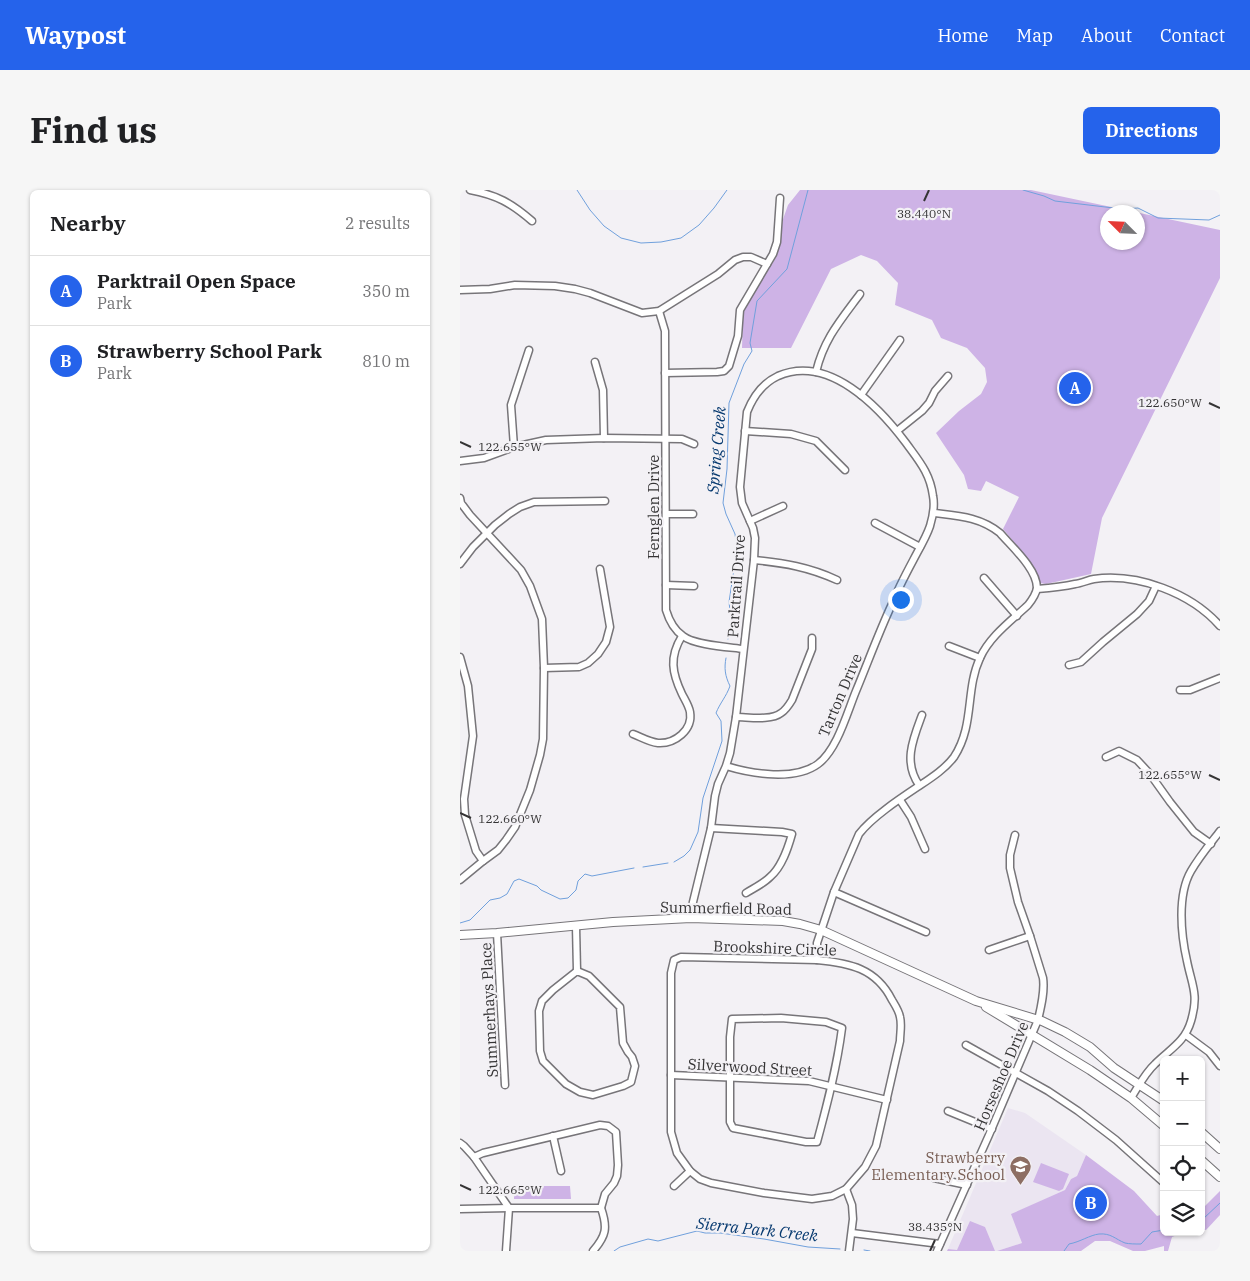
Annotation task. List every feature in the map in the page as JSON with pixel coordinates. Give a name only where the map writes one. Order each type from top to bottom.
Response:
[{"type":"street","points":[[470,190],[501,199],[514,206],[532,221]]},
{"type":"street","points":[[665,373],[718,372],[729,366],[738,336],[740,310],[773,254],[777,242],[780,198]]},
{"type":"street","points":[[460,290],[490,289],[515,285],[555,286],[590,293],[642,313],[659,311],[718,274],[735,260],[751,257],[766,264]]},
{"type":"street","points":[[816,372],[820,354],[829,336],[860,294]]},
{"type":"street","name":"Fernglen Drive","points":[[659,311],[665,331],[666,610],[670,620],[682,636]]},
{"type":"street","points":[[861,395],[900,340]]},
{"type":"street","points":[[514,447],[511,405],[529,350]]},
{"type":"street","points":[[595,362],[603,390],[604,438]]},
{"type":"street","name":"Parktrail Drive","points":[[691,918],[692,906],[712,828],[715,796],[730,753],[736,716],[755,538],[742,504],[740,487],[747,412],[759,390],[774,378],[792,372],[816,372],[836,379],[861,395],[897,431],[924,467],[930,478],[934,497],[934,513]]},
{"type":"street","points":[[897,431],[922,411],[948,376]]},
{"type":"street","points":[[745,431],[791,434],[816,441],[845,470]]},
{"type":"street","points":[[460,462],[484,458],[514,447],[546,440],[604,438],[666,439],[682,440],[694,444]]},
{"type":"street","points":[[460,498],[470,515],[521,570],[530,586],[542,619],[544,668],[543,739],[530,790],[515,827],[506,840],[498,850],[460,880]]},
{"type":"street","points":[[460,564],[473,547],[495,525],[526,504],[534,502],[605,501]]},
{"type":"street","points":[[750,521],[783,506]]},
{"type":"street","points":[[817,960],[817,942],[821,930],[834,892],[859,834],[864,827],[943,768],[954,757],[966,730],[974,674],[980,658],[992,638],[1028,605],[1037,589],[1036,579],[1031,569],[996,530],[974,519],[934,513]]},
{"type":"street","name":"Tarton Drive","points":[[726,766],[751,773],[789,774],[809,770],[823,760],[838,735],[892,604],[930,527],[934,513]]},
{"type":"street","points":[[666,514],[693,514]]},
{"type":"street","points":[[875,523],[920,547]]},
{"type":"street","points":[[754,560],[799,566],[838,580]]},
{"type":"street","points":[[544,668],[579,667],[588,663],[598,654],[606,642],[610,627],[600,569]]},
{"type":"street","points":[[984,578],[1017,616]]},
{"type":"street","points":[[1037,589],[1056,588],[1093,580],[1133,580],[1164,588],[1183,597],[1220,626]]},
{"type":"street","points":[[666,585],[694,586]]},
{"type":"street","points":[[1069,665],[1081,662],[1102,642],[1137,614],[1149,601],[1156,586]]},
{"type":"street","points":[[633,734],[649,741],[660,743],[677,738],[689,725],[690,711],[673,670],[673,657],[682,636],[695,642],[744,649]]},
{"type":"street","points":[[736,716],[764,718],[775,716],[788,707],[812,650],[812,638]]},
{"type":"street","points":[[950,646],[980,658]]},
{"type":"street","points":[[460,657],[468,686],[473,736],[464,800],[465,815],[476,851],[482,861]]},
{"type":"street","points":[[1180,690],[1190,690],[1220,678]]},
{"type":"street","points":[[919,785],[910,764],[911,752],[922,715]]},
{"type":"street","points":[[1106,757],[1120,751],[1136,760],[1150,774],[1194,832],[1211,844]]},
{"type":"street","points":[[900,800],[911,816],[925,849]]},
{"type":"street","points":[[712,828],[792,834],[776,872],[746,893]]},
{"type":"street","points":[[1131,1098],[1155,1064],[1186,1035],[1191,1021],[1195,999],[1183,936],[1182,914],[1185,884],[1195,864],[1220,831]]},
{"type":"street","name":"Horseshoe Drive","points":[[939,1248],[1038,1020],[1044,983],[1018,902],[1010,868],[1010,855],[1015,835]]},
{"type":"street","points":[[834,892],[926,932]]},
{"type":"street","name":"Summerfield Road","points":[[460,935],[691,918],[783,921],[800,924],[821,930],[976,1000],[1038,1020],[1065,1032],[1090,1047],[1114,1068],[1160,1098]]},
{"type":"street","points":[[576,926],[578,970]]},
{"type":"street","name":"Summerhays Place","points":[[497,933],[505,1086]]},
{"type":"street","points":[[989,950],[1030,936]]},
{"type":"street","name":"Brookshire Circle","points":[[681,957],[817,960],[849,964],[873,976],[889,994],[900,1016],[900,1041],[887,1100],[876,1146],[865,1167],[846,1189],[832,1196],[812,1200],[764,1193],[700,1179],[690,1171],[677,1153],[670,1132],[671,973],[674,960],[681,957]]},
{"type":"street","points":[[578,970],[589,976],[620,1007],[623,1043],[632,1057],[635,1066],[631,1082],[593,1095],[580,1092],[566,1084],[543,1060],[540,1051],[539,1011],[542,1001],[578,970]]},
{"type":"street","name":"Summerfield Road","points":[[976,1000],[1090,1070],[1131,1098],[1160,1123]]},
{"type":"street","points":[[781,1018],[826,1022],[842,1028],[840,1046],[817,1142],[806,1142],[733,1128],[730,1122],[730,1077],[732,1019],[781,1018]]},
{"type":"street","points":[[1186,1035],[1208,1052],[1220,1066]]},
{"type":"street","points":[[966,1046],[1048,1091],[1078,1111],[1116,1140],[1160,1179]]},
{"type":"street","name":"Silverwood Street","points":[[671,1075],[809,1081],[887,1100]]},
{"type":"street","points":[[948,1112],[992,1129]]},
{"type":"street","points":[[474,1157],[483,1153],[600,1125],[608,1126],[616,1132],[617,1176],[614,1184],[606,1194],[601,1208],[605,1224],[604,1236],[593,1251]]},
{"type":"street","points":[[553,1136],[561,1171]]},
{"type":"street","points":[[1205,1136],[1220,1149]]},
{"type":"street","points":[[460,1143],[474,1157],[509,1208],[506,1251]]},
{"type":"street","points":[[1205,1164],[1220,1177]]},
{"type":"street","points":[[674,1186],[690,1171]]},
{"type":"street","points":[[934,1178],[967,1185]]},
{"type":"street","points":[[846,1189],[852,1205],[853,1218],[849,1251]]},
{"type":"street","points":[[460,1209],[601,1208]]},
{"type":"street","points":[[852,1233],[939,1248]]},
{"type":"shaded area","points":[[800,190],[1031,190],[1102,205],[1100,205],[1100,250],[1145,250],[1145,214],[1220,230],[1220,278],[1102,518],[1091,574],[1046,584],[1040,583],[1032,564],[1003,529],[1019,497],[986,481],[981,491],[968,489],[964,475],[936,433],[959,411],[981,394],[987,382],[985,368],[967,348],[941,338],[932,320],[895,305],[898,283],[877,261],[861,255],[831,269],[791,348],[742,348],[743,314],[775,259],[780,244],[782,222],[788,205]]},
{"type":"shaded area","name":"Strawberry Elementary School","points":[[1008,1108],[1025,1113],[1086,1155],[1077,1176],[1071,1179],[1065,1190],[1012,1214],[1022,1243],[997,1251],[948,1249]]},
{"type":"shaded area","points":[[1086,1155],[1134,1191],[1157,1216],[1160,1215],[1160,1236],[1175,1236],[1172,1237],[1168,1251],[1164,1251],[1164,1246],[1145,1251],[1133,1251],[1110,1241],[1095,1241],[1081,1251],[997,1251],[1022,1243],[1011,1214],[1065,1190],[1071,1179],[1077,1176]]},
{"type":"shaded area","points":[[1041,1163],[1069,1174],[1063,1189],[1059,1191],[1033,1182]]},
{"type":"shaded area","points":[[514,1186],[570,1186],[571,1199],[514,1199]]},
{"type":"shaded area","points":[[1220,1191],[1220,1215],[1206,1230],[1205,1230],[1205,1206]]},
{"type":"shaded area","points":[[970,1221],[985,1227],[995,1251],[947,1251],[948,1249],[957,1250]]},
{"type":"waterway","name":"Spring Creek","points":[[577,190],[590,210],[604,226],[621,238],[641,243],[681,238],[699,225],[727,190]]},
{"type":"waterway","name":"Spring Creek","points":[[728,639],[731,619],[729,602],[737,549],[735,534],[723,503],[727,469],[729,403],[744,364],[752,351],[750,343],[757,301],[787,269],[808,190]]},
{"type":"waterway","name":"Spring Creek","points":[[1023,190],[1055,201],[1122,209],[1138,208],[1158,218],[1209,220],[1220,215]]},
{"type":"waterway","name":"Spring Creek","points":[[674,862],[690,850],[698,832],[703,798],[722,741],[721,721],[716,713],[730,686],[725,672],[726,658]]},
{"type":"waterway","name":"Spring Creek","points":[[643,867],[668,863]]},
{"type":"waterway","name":"Spring Creek","points":[[460,923],[470,920],[490,900],[507,894],[514,881],[519,879],[537,886],[541,890],[560,899],[568,898],[576,890],[578,881],[585,874],[592,876],[634,868]]},
{"type":"waterway","name":"Sierra Park Creek","points":[[1205,1217],[1220,1203]]},
{"type":"waterway","name":"Sierra Park Creek","points":[[614,1251],[620,1247],[648,1239],[658,1241],[697,1231],[764,1239],[808,1247],[840,1249]]},
{"type":"waterway","name":"Sierra Park Creek","points":[[1064,1251],[1069,1244],[1099,1234],[1107,1234],[1125,1243],[1141,1244],[1152,1232],[1160,1231]]},
{"type":"waterway","name":"Sierra Park Creek","points":[[864,1250],[870,1251]]},
{"type":"place","name":"Parktrail Open Space","points":[[1075,388]]},
{"type":"place","name":"Strawberry Elementary School","points":[[1021,1185]]},
{"type":"place","name":"Strawberry School Park","points":[[1091,1203]]}]
